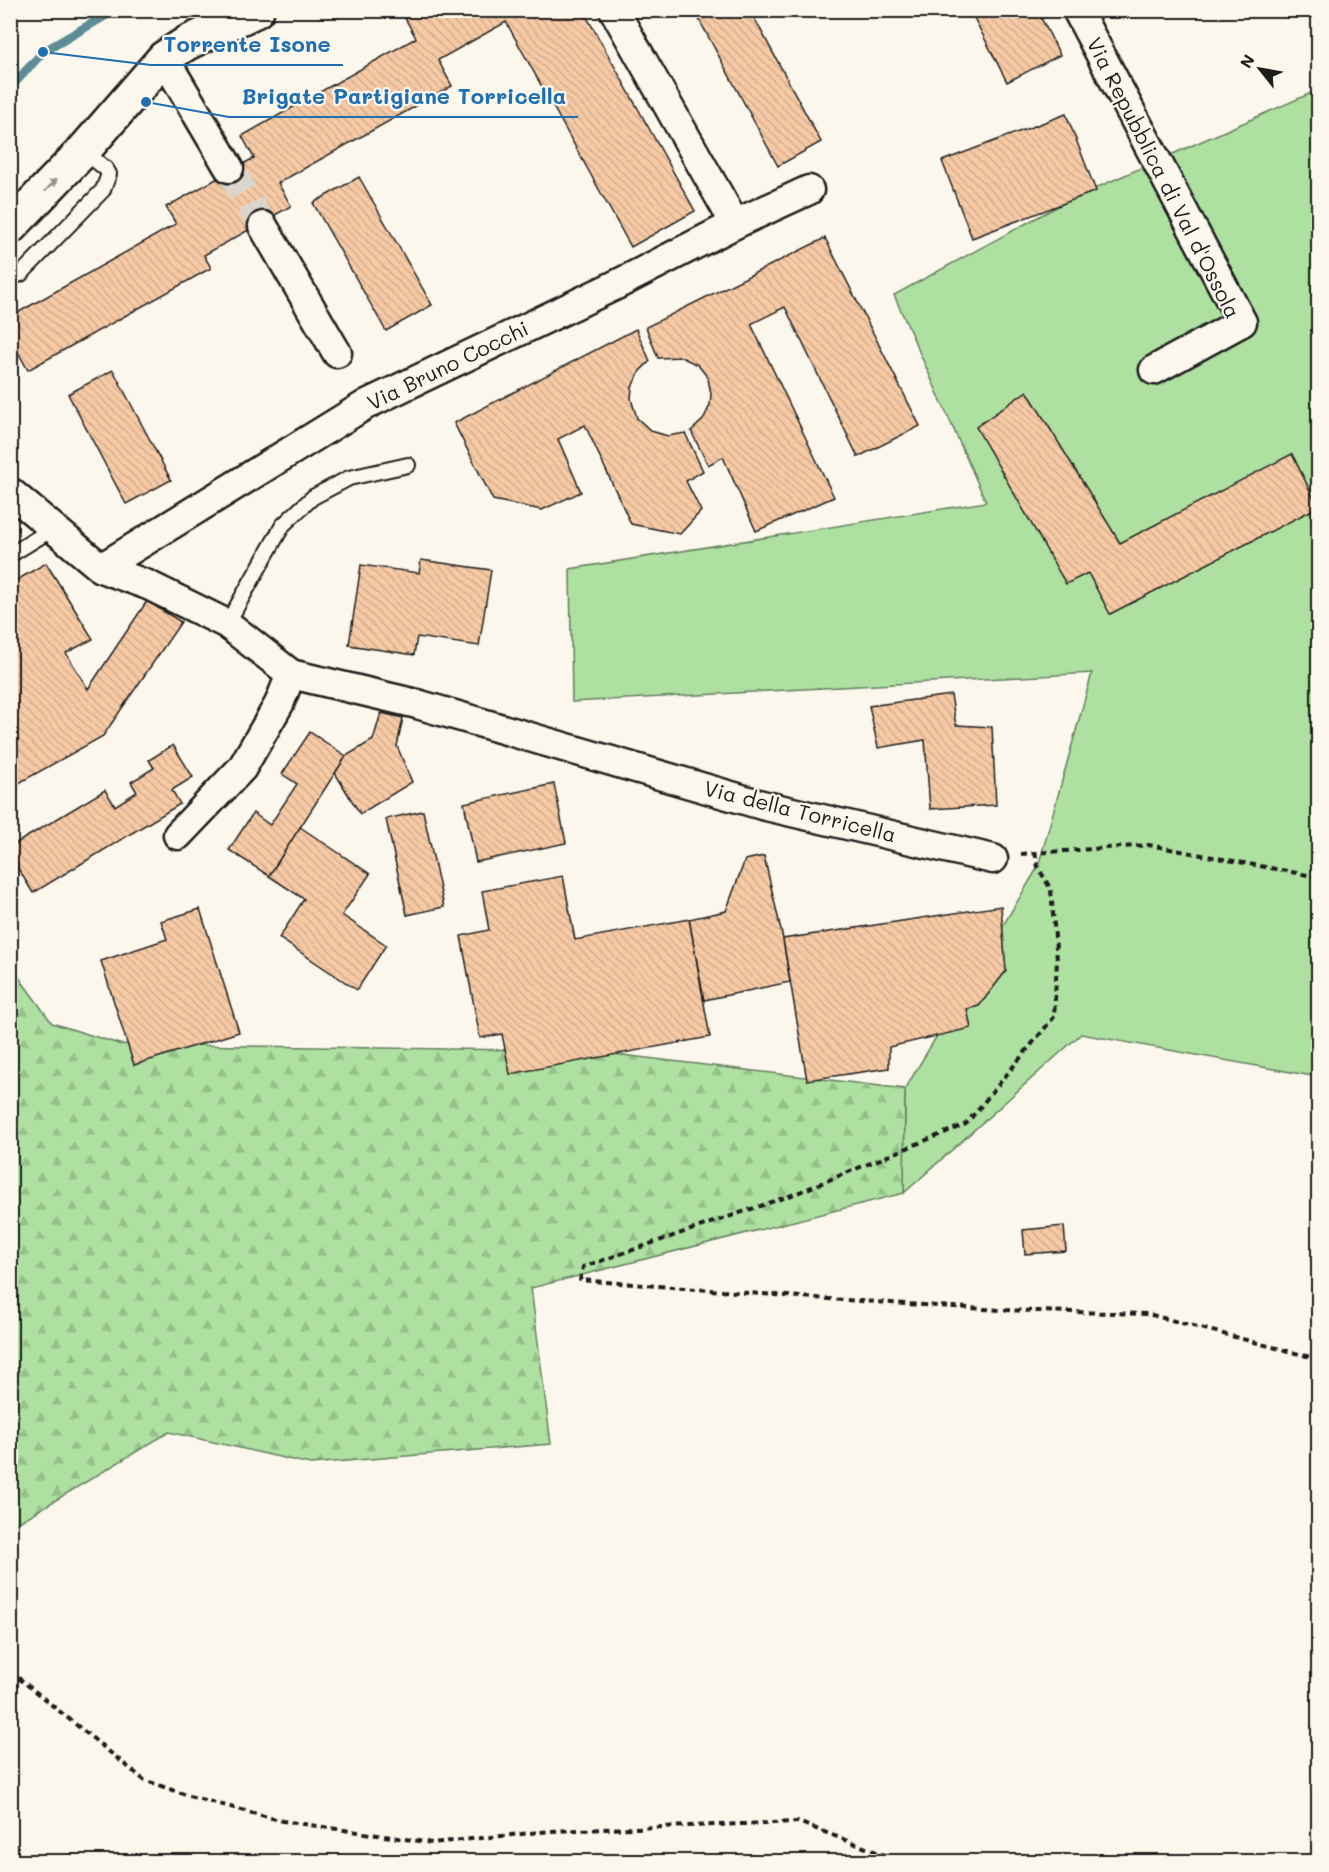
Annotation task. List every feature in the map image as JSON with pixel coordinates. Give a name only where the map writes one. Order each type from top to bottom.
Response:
[{"type":"street","points":[[10,227],[84,150],[164,58],[187,43],[256,10]]},
{"type":"street","points":[[614,10],[735,224]]},
{"type":"street","name":"Via Repubblica di Val d'Ossola","points":[[1077,10],[1242,322],[1154,370]]},
{"type":"street","points":[[164,58],[229,168]]},
{"type":"street","name":"Via Bruno Cocchi","points":[[101,568],[367,404],[809,190]]},
{"type":"street","points":[[263,226],[337,353]]},
{"type":"street","name":"Via della Torricella","points":[[10,492],[101,568],[148,585],[227,624],[291,674],[417,705],[762,805],[993,859]]},
{"type":"street","points":[[178,835],[242,768],[279,704],[291,674]]},
{"type":"lane","points":[[10,278],[21,274],[103,190],[108,182],[109,174],[106,169],[84,150]]},
{"type":"lane","points":[[227,624],[283,525],[313,497],[349,478],[408,465]]},
{"type":"lane","points":[[10,555],[54,528]]},
{"type":"path","points":[[993,859],[1035,852],[1149,845],[1318,877]]},
{"type":"path","points":[[1035,852],[1038,867],[1050,890],[1057,960],[1054,1017],[966,1124],[792,1195],[583,1267],[580,1280],[977,1309],[1148,1314],[1318,1359]]},
{"type":"path","points":[[10,1671],[144,1780],[189,1796],[283,1821],[432,1843],[551,1831],[798,1822],[903,1862]]},
{"type":"green space","points":[[1318,90],[1318,1077],[1081,1034],[904,1193],[905,1089],[1038,867],[1092,673],[572,702],[570,569],[986,502],[894,295],[1073,198]]},
{"type":"green space","points":[[10,965],[52,1023],[119,1044],[589,1051],[905,1089],[904,1193],[531,1288],[551,1444],[310,1464],[169,1432],[11,1527]]},
{"type":"building","points":[[583,10],[695,211],[631,247],[506,22],[438,60],[452,86],[278,183],[291,206],[204,255],[211,268],[28,370],[10,338],[10,317],[176,224],[166,207],[254,158],[242,136],[416,38],[401,11]]},
{"type":"building","points":[[694,10],[750,10],[821,142],[778,166]]},
{"type":"building","points":[[970,10],[1037,10],[1060,55],[1007,82]]},
{"type":"building","points":[[1066,114],[1096,191],[972,238],[942,161]]},
{"type":"building","points":[[359,177],[432,305],[386,331],[313,203]]},
{"type":"building","points":[[825,238],[920,426],[858,457],[785,307],[751,324],[834,497],[756,531],[723,457],[708,465],[691,431],[703,420],[710,405],[711,394],[708,378],[698,365],[681,357],[658,358],[646,327]]},
{"type":"building","points":[[636,329],[650,361],[640,371],[632,387],[631,399],[637,418],[651,431],[668,436],[685,433],[703,471],[686,481],[701,511],[680,534],[631,524],[585,425],[558,439],[581,492],[542,510],[493,500],[454,423]]},
{"type":"building","points":[[113,370],[171,480],[126,504],[68,394]]},
{"type":"building","points":[[1027,391],[1120,543],[1292,454],[1318,507],[1110,614],[1088,573],[1066,584],[976,427]]},
{"type":"building","points":[[421,560],[491,570],[479,646],[417,637],[414,655],[349,645],[361,565],[419,573]]},
{"type":"building","points":[[46,563],[93,639],[66,653],[88,689],[147,601],[181,622],[103,736],[10,788],[10,584]]},
{"type":"building","points":[[951,695],[956,725],[992,727],[996,805],[930,809],[925,740],[878,748],[869,706]]},
{"type":"building","points":[[381,713],[403,718],[397,746],[412,782],[360,814],[335,773],[346,756],[373,740]]},
{"type":"building","points":[[310,732],[346,756],[269,876],[229,850],[253,813],[270,825],[297,784],[282,774]]},
{"type":"building","points":[[173,745],[193,777],[172,790],[180,804],[33,893],[10,855],[10,847],[105,790],[115,806],[137,792],[131,782],[154,768],[149,760]]},
{"type":"building","points":[[554,784],[566,843],[476,862],[464,803]]},
{"type":"building","points":[[423,811],[444,907],[407,915],[386,819]]},
{"type":"building","points":[[300,827],[370,874],[342,915],[386,945],[357,990],[279,938],[304,899],[269,876]]},
{"type":"building","points":[[764,856],[783,939],[790,982],[704,1000],[689,919],[726,911],[745,860]]},
{"type":"building","points":[[563,876],[575,940],[689,919],[710,1037],[510,1074],[502,1034],[480,1038],[461,936],[489,930],[482,891]]},
{"type":"building","points":[[1001,906],[1006,971],[979,1006],[967,1009],[971,1028],[889,1047],[889,1068],[807,1080],[783,939]]},
{"type":"building","points":[[200,909],[239,1032],[134,1065],[101,961],[167,939],[161,921]]},
{"type":"building","points":[[1064,1226],[1066,1251],[1025,1254],[1023,1230]]},
{"type":"waterway","points":[[10,88],[43,52],[115,10]]},
{"type":"tunnel","points":[[229,168],[263,226]]},
{"type":"place","name":"Torrente Isone","points":[[43,52]]},
{"type":"place","name":"Brigate Partigiane Torricella","points":[[146,102]]}]
